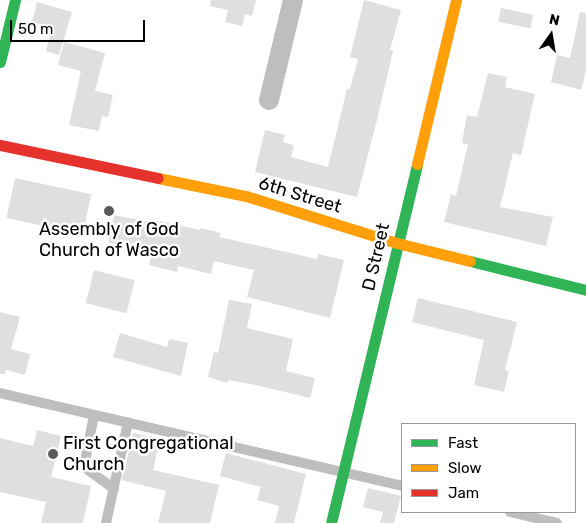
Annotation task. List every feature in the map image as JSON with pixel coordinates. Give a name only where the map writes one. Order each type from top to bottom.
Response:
[{"type":"street","points":[[0,62],[15,0]]},
{"type":"street","points":[[269,100],[293,0]]},
{"type":"street","name":"D Street","points":[[331,523],[456,0]]},
{"type":"street","name":"6th Street","points":[[0,145],[246,196],[398,244],[586,290]]},
{"type":"lane","points":[[0,393],[401,486]]},
{"type":"lane","points":[[94,415],[84,467],[114,489]]},
{"type":"lane","points":[[106,523],[128,422]]},
{"type":"lane","points":[[514,513],[557,523]]},
{"type":"building","points":[[211,0],[256,0],[252,16],[245,14],[242,26],[225,22],[228,10],[210,6]]},
{"type":"building","points":[[364,0],[401,10],[390,50],[393,51],[377,120],[357,197],[255,172],[265,130],[285,135],[283,142],[294,145],[291,157],[328,167],[347,89],[350,89],[358,59],[350,57]]},
{"type":"building","points":[[37,2],[72,12],[59,55],[46,51],[52,28],[32,22]]},
{"type":"building","points":[[501,8],[533,15],[530,29],[498,22]]},
{"type":"building","points":[[580,12],[586,13],[586,70],[581,90],[551,82],[557,55],[570,58]]},
{"type":"building","points":[[64,42],[105,53],[95,91],[113,95],[108,117],[102,116],[99,131],[69,125],[81,71],[58,65]]},
{"type":"building","points":[[488,73],[507,77],[505,87],[535,94],[521,155],[513,153],[500,207],[553,217],[546,246],[444,222],[451,194],[456,196],[468,144],[462,143],[467,115],[477,117]]},
{"type":"building","points":[[15,178],[91,194],[83,234],[6,218]]},
{"type":"building","points":[[114,215],[159,224],[160,221],[200,230],[201,228],[221,233],[219,237],[317,259],[318,254],[344,260],[330,318],[247,297],[254,270],[214,261],[211,274],[178,266],[177,272],[149,265],[152,253],[108,243]]},
{"type":"building","points":[[94,270],[135,280],[127,313],[86,303]]},
{"type":"building","points":[[418,298],[517,322],[505,370],[509,371],[504,392],[474,385],[484,340],[412,322]]},
{"type":"building","points":[[229,300],[252,304],[247,328],[293,339],[286,371],[315,378],[310,398],[256,385],[228,380],[227,383],[208,377],[214,352],[218,353]]},
{"type":"building","points":[[0,312],[20,317],[11,349],[30,354],[25,375],[6,370],[5,374],[0,374]]},
{"type":"building","points":[[120,333],[167,347],[169,339],[188,343],[181,376],[113,357]]},
{"type":"building","points":[[37,430],[61,436],[51,477],[91,486],[83,523],[41,523],[46,502],[0,492],[0,438],[33,446]]},
{"type":"building","points":[[133,433],[160,439],[153,470],[219,485],[210,523],[158,523],[166,491],[122,480]]},
{"type":"building","points":[[226,453],[306,474],[294,523],[275,523],[279,506],[257,500],[261,487],[220,476]]},
{"type":"building","points":[[368,488],[401,496],[394,523],[380,523],[383,512],[363,507]]},
{"type":"traffic: fast","points":[[0,62],[15,0]]},
{"type":"traffic: fast","points":[[331,523],[417,164]]},
{"type":"traffic: fast","points":[[470,261],[586,290]]},
{"type":"traffic: slow","points":[[417,164],[456,0]]},
{"type":"traffic: slow","points":[[158,178],[246,196],[397,243],[470,261]]},
{"type":"traffic: jam","points":[[0,145],[158,178]]},
{"type":"place","name":"Assembly of God Church of Wasco","points":[[109,211]]},
{"type":"place","name":"First Congregational Church","points":[[53,454]]}]
